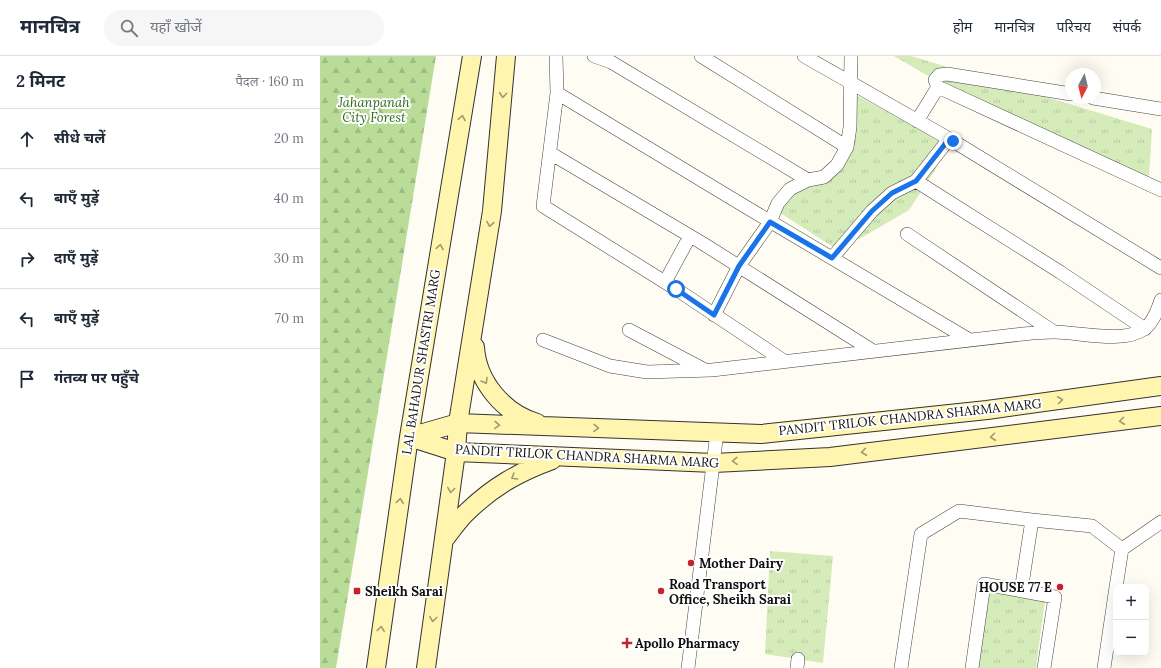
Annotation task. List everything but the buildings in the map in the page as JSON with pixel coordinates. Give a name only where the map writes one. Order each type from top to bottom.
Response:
[{"type":"main road","name":"LAL BAHADUR SHASTRI MARG","points":[[376,668],[409,437],[472,56]]},
{"type":"main road","points":[[426,668],[456,452],[458,423],[492,211],[506,56]]},
{"type":"main road","points":[[476,316],[474,341],[475,355],[478,367],[491,390],[499,400],[520,416],[532,421],[557,427]]},
{"type":"main road","name":"PANDIT TRILOK CHANDRA SHARMA MARG","points":[[409,437],[458,423],[769,433],[987,410],[1161,386]]},
{"type":"main road","name":"PANDIT TRILOK CHANDRA SHARMA MARG","points":[[409,437],[456,452],[714,463],[830,456],[1161,416]]},
{"type":"main road","points":[[444,540],[467,512],[495,488],[527,469],[562,457]]},
{"type":"street","points":[[556,56],[557,93],[543,206],[665,282],[784,361]]},
{"type":"street","points":[[594,56],[611,62],[808,180]]},
{"type":"street","points":[[701,56],[847,147]]},
{"type":"street","points":[[804,56],[949,139],[1161,268]]},
{"type":"street","points":[[714,315],[739,266],[770,222],[778,203],[790,189],[808,180],[824,177],[837,165],[847,147],[850,127],[851,56]]},
{"type":"street","points":[[1065,93],[947,74],[939,75],[935,80],[938,87],[1161,190]]},
{"type":"street","points":[[917,121],[938,87]]},
{"type":"street","points":[[557,93],[968,340]]},
{"type":"street","points":[[1101,99],[1161,109]]},
{"type":"street","points":[[832,258],[872,211],[892,193],[916,181],[949,139]]},
{"type":"street","points":[[550,153],[739,266],[873,351]]},
{"type":"street","points":[[916,181],[1060,272],[1145,329]]},
{"type":"street","points":[[907,234],[1054,332]]},
{"type":"street","points":[[665,282],[690,236]]},
{"type":"street","points":[[543,340],[610,366],[647,372],[706,371],[1023,334],[1054,332],[1098,336],[1122,336],[1135,334],[1145,329],[1157,311],[1161,300]]},
{"type":"street","points":[[629,330],[706,371]]},
{"type":"street","points":[[688,668],[717,432]]},
{"type":"street","points":[[901,668],[920,534],[959,511],[1092,526],[1122,549]]},
{"type":"street","points":[[1021,591],[1032,520]]},
{"type":"street","points":[[1116,584],[1122,549],[1161,522]]},
{"type":"street","points":[[972,668],[984,584],[1055,597],[1044,668]]},
{"type":"street","points":[[1104,668],[1113,607]]},
{"type":"green space","name":"Jahanpanah City Forest","points":[[320,56],[436,56],[336,668],[320,668]]},
{"type":"green space","points":[[894,56],[911,56],[1065,103],[1065,104],[1069,104],[1152,129],[1148,192],[928,76]]},
{"type":"green space","points":[[853,93],[941,141],[936,169],[909,210],[861,238],[833,247],[771,207],[835,171]]},
{"type":"green space","points":[[770,551],[833,556],[823,663],[765,654]]},
{"type":"green space","points":[[984,584],[1046,593],[1036,668],[972,668]]},
{"type":"place","name":"Mother Dairy","points":[[691,563]]},
{"type":"place","name":"HOUSE 77 E","points":[[1060,587]]},
{"type":"place","name":"Sheikh Sarai","points":[[357,591]]},
{"type":"place","name":"Road Transport Office, Sheikh Sarai","points":[[661,591]]},
{"type":"place","name":"Apollo Pharmacy","points":[[627,643]]},
{"type":"route","points":[[676,289],[714,315],[739,266],[770,222],[832,258],[872,211],[892,193],[916,181],[949,139],[953,141]]}]
